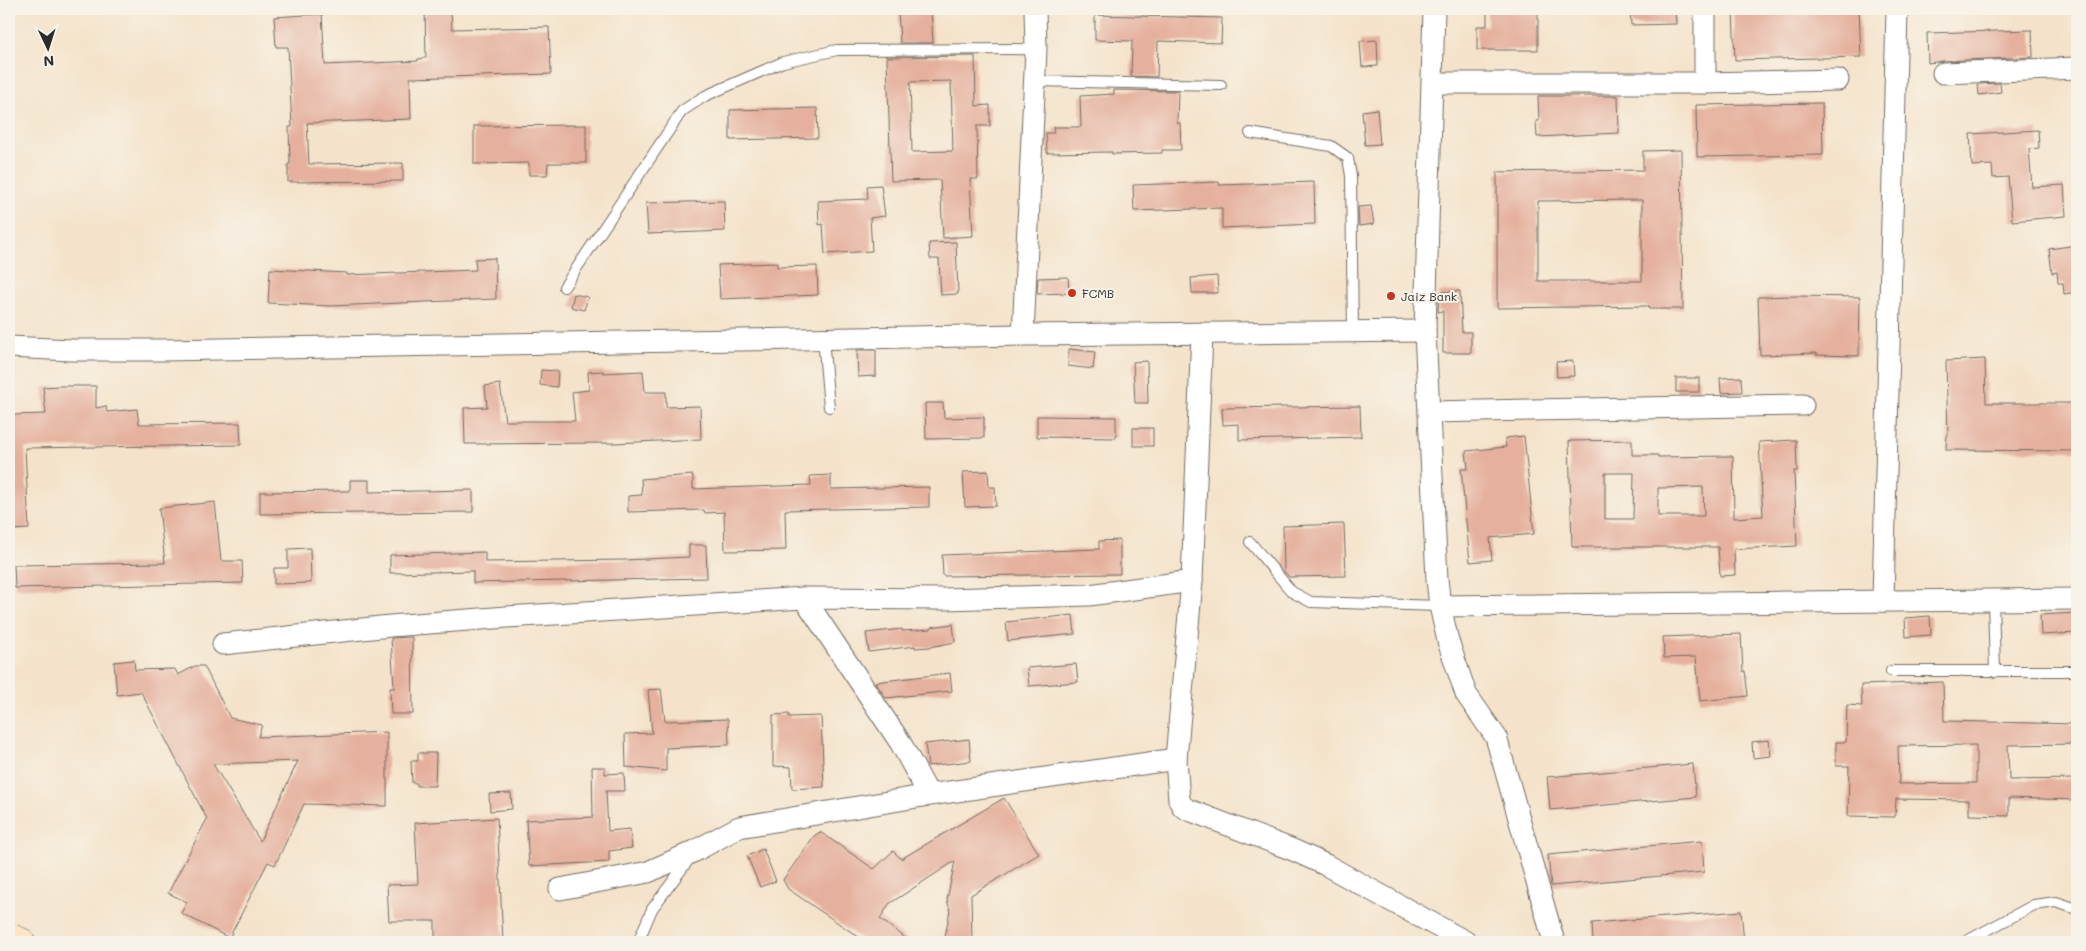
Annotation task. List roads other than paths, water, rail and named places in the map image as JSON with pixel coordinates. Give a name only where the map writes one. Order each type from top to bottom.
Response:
[{"type":"main road","points":[[9,937],[20,942]]},
{"type":"street","points":[[1023,335],[1036,49],[1035,9]]},
{"type":"street","points":[[1434,9],[1426,331],[1436,580],[1448,642],[1466,694],[1496,737],[1554,942]]},
{"type":"street","points":[[1705,9],[1705,83]]},
{"type":"street","points":[[1883,601],[1897,9]]},
{"type":"street","points":[[1943,73],[2077,68]]},
{"type":"street","points":[[1433,83],[1705,83],[1838,80]]},
{"type":"street","points":[[9,347],[71,350],[162,350],[823,338],[1426,331]]},
{"type":"street","points":[[1202,333],[1192,581],[1176,759],[1179,800],[1183,807],[1326,865],[1466,942]]},
{"type":"street","points":[[1429,412],[1803,405]]},
{"type":"street","points":[[223,644],[390,626],[804,598],[944,599],[1089,595],[1192,581]]},
{"type":"street","points":[[804,598],[900,742],[929,795]]},
{"type":"street","points":[[1440,606],[2077,600]]},
{"type":"street","points":[[560,889],[648,872],[695,851],[739,827],[929,795],[1176,759]]},
{"type":"lane","points":[[564,287],[682,111],[705,96],[783,62],[837,50],[1036,49]]},
{"type":"lane","points":[[1034,81],[1221,85]]},
{"type":"lane","points":[[1250,133],[1331,146],[1348,158],[1351,176],[1353,332]]},
{"type":"lane","points":[[823,338],[829,407]]},
{"type":"lane","points":[[1250,542],[1292,592],[1311,602],[1440,606]]},
{"type":"lane","points":[[1993,600],[1995,672]]},
{"type":"lane","points":[[1891,671],[2077,671]]},
{"type":"lane","points":[[638,942],[652,909],[695,851]]},
{"type":"lane","points":[[1964,942],[2034,905],[2056,902],[2077,909]]},
{"type":"place","name":"FCMB","points":[[1072,293]]},
{"type":"place","name":"Jaiz Bank","points":[[1391,296]]}]
